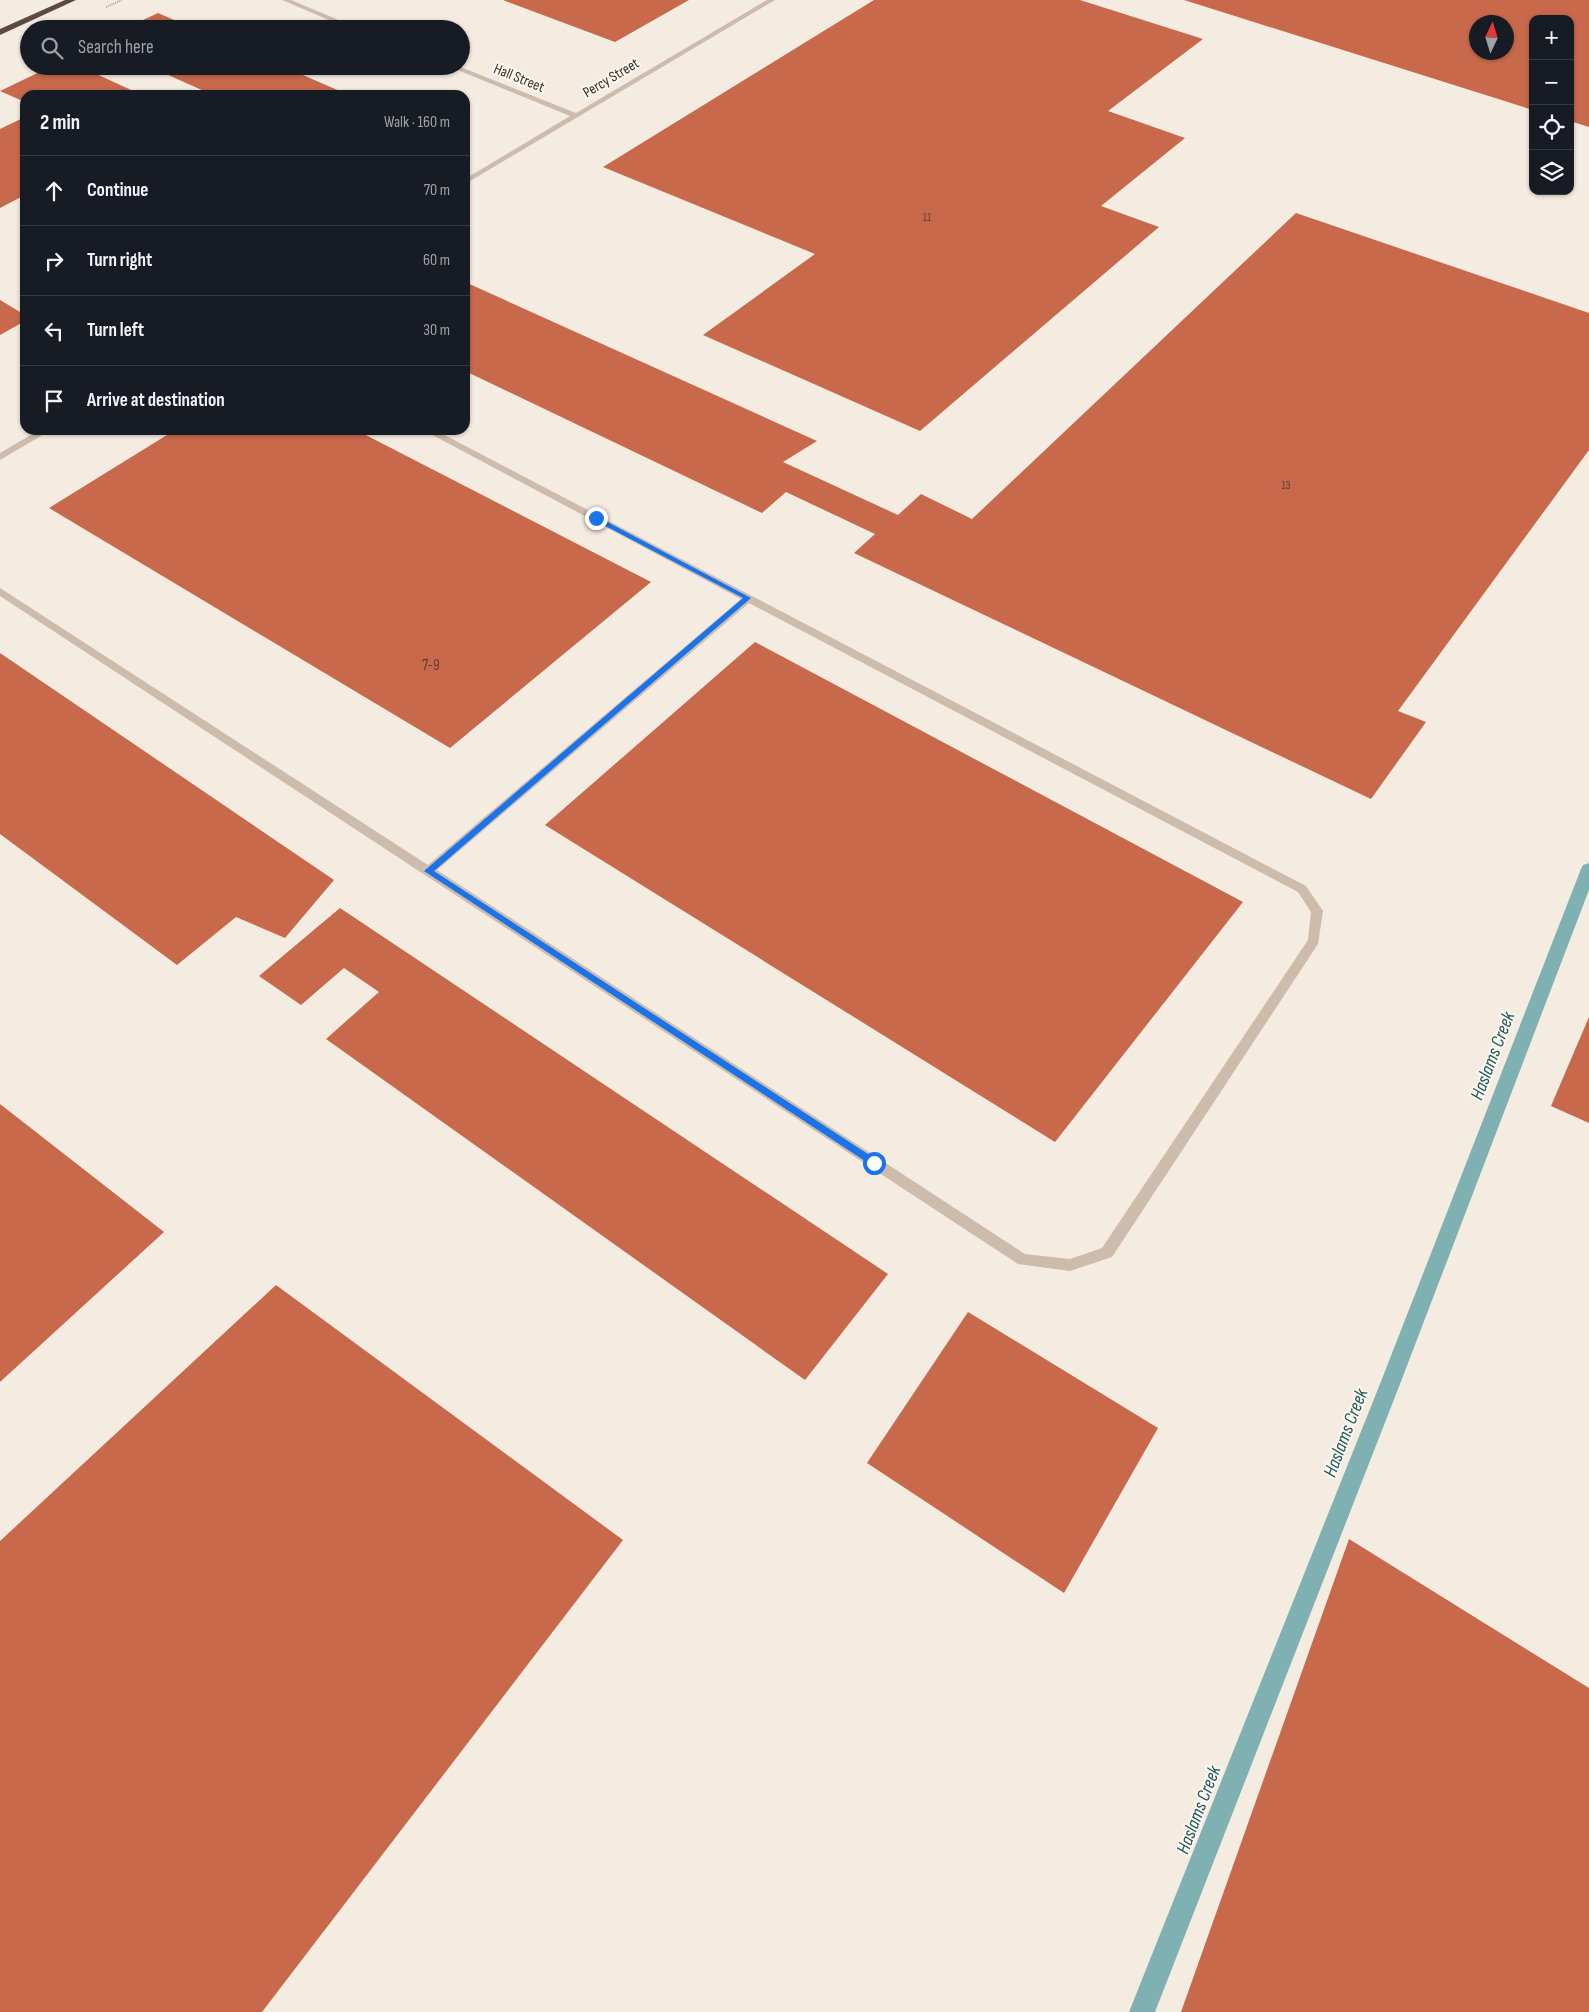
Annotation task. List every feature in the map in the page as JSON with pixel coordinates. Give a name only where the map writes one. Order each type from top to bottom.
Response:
[{"type":"highway","points":[[27,20],[72,0]]},
{"type":"highway","points":[[0,32],[20,23]]},
{"type":"street","points":[[286,0],[335,20]]},
{"type":"street","name":"Percy Street","points":[[470,179],[772,0]]},
{"type":"street","name":"Hall Street","points":[[470,74],[576,116]]},
{"type":"street","points":[[0,457],[37,435]]},
{"type":"street","points":[[0,591],[1023,1260],[1070,1265],[1107,1253],[1314,941],[1317,911],[1302,888],[438,435]]},
{"type":"street","points":[[428,871],[748,598]]},
{"type":"building","points":[[503,0],[689,0],[615,42]]},
{"type":"building","points":[[874,0],[1080,0],[1203,39],[1108,111],[1185,138],[1101,206],[1159,227],[920,431],[703,335],[815,254],[603,167]]},
{"type":"building","points":[[1184,0],[1589,0],[1589,127],[1574,122],[1574,15],[1529,15],[1529,109]]},
{"type":"building","points":[[158,13],[174,20],[143,20]]},
{"type":"building","points":[[33,75],[99,75],[131,90],[20,90],[20,100],[0,91]]},
{"type":"building","points":[[168,75],[303,75],[337,90],[202,90]]},
{"type":"building","points":[[20,119],[20,198],[0,208],[0,129]]},
{"type":"building","points":[[1296,213],[1589,313],[1589,450],[1398,711],[1426,722],[1371,799],[854,553],[875,534],[786,492],[762,513],[470,373],[470,284],[817,441],[783,462],[898,515],[921,494],[972,519]]},
{"type":"building","points":[[0,300],[20,312],[20,324],[0,335]]},
{"type":"building","points":[[167,435],[366,435],[651,582],[450,748],[49,508]]},
{"type":"building","points":[[755,642],[1243,902],[1055,1142],[545,825]]},
{"type":"building","points":[[0,653],[334,880],[285,938],[236,917],[177,965],[0,834]]},
{"type":"building","points":[[340,908],[888,1274],[805,1380],[326,1039],[379,992],[344,968],[301,1005],[259,976]]},
{"type":"building","points":[[1589,1017],[1589,1123],[1551,1106]]},
{"type":"building","points":[[0,1104],[164,1232],[0,1382]]},
{"type":"building","points":[[276,1285],[623,1540],[262,2012],[0,2012],[0,1541]]},
{"type":"building","points":[[968,1312],[1158,1428],[1064,1593],[867,1463]]},
{"type":"building","points":[[1349,1539],[1589,1688],[1589,2012],[1181,2012]]},
{"type":"waterway","name":"Haslams Creek","points":[[1142,2012],[1390,1384],[1589,869]]},
{"type":"route","points":[[596,518],[748,598],[428,871],[874,1163]]}]
